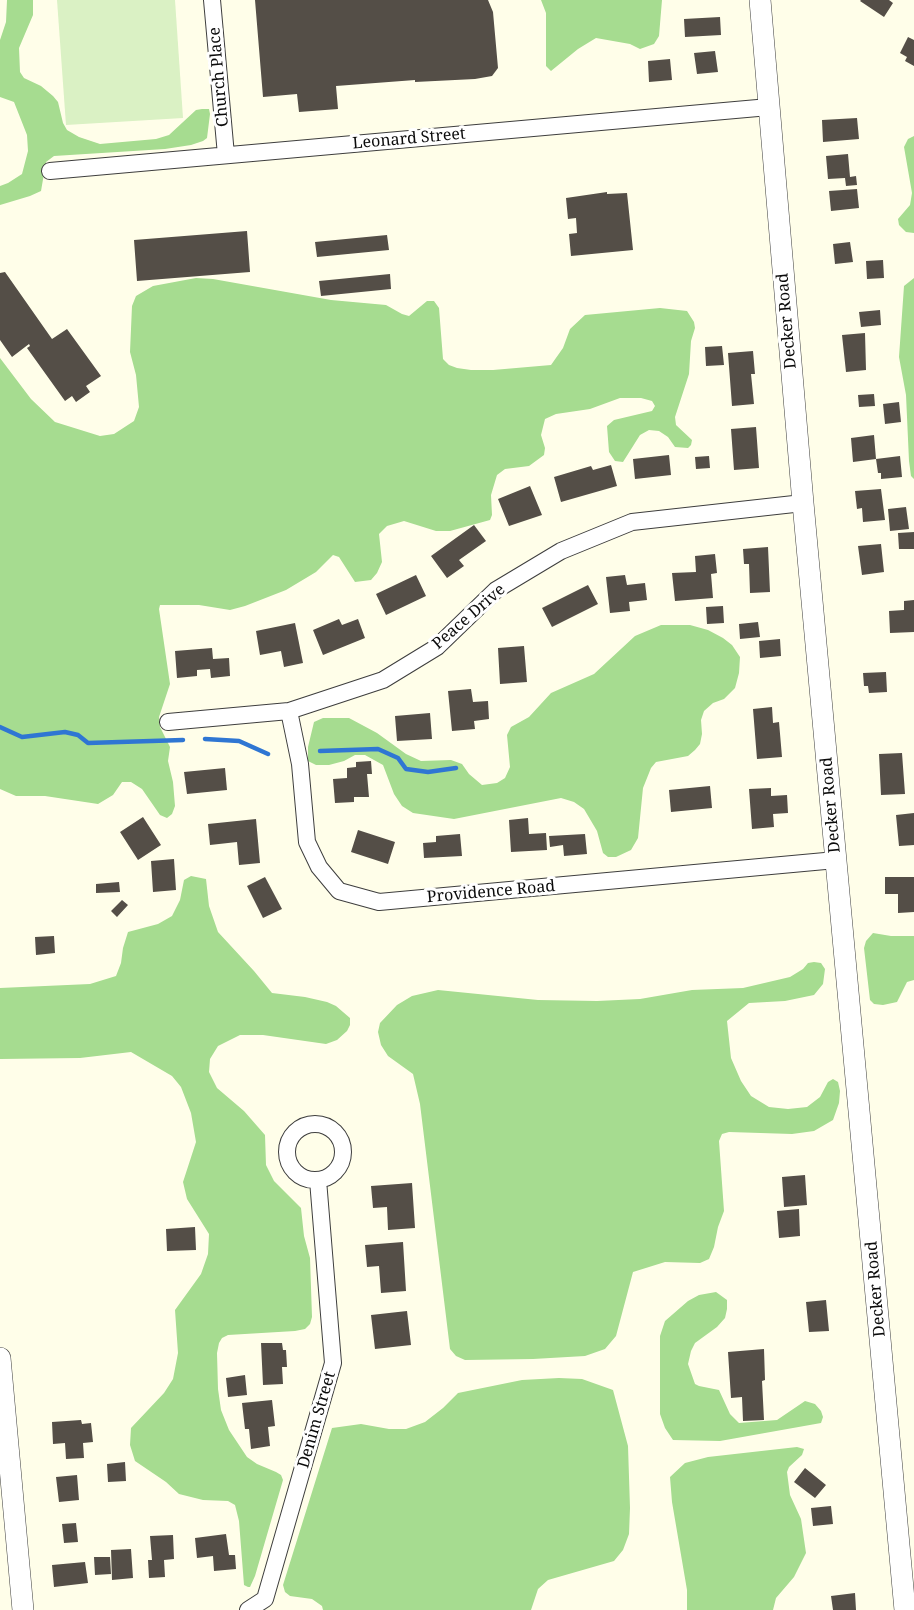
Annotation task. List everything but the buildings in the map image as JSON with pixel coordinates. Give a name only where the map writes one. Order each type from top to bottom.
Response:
[{"type":"street","name":"Church Place","points":[[212,0],[226,155]]},
{"type":"street","name":"Decker Road","points":[[760,0],[803,503],[906,1610]]},
{"type":"street","name":"Leonard Street","points":[[50,171],[769,107]]},
{"type":"street","name":"Peace Drive","points":[[168,722],[289,711],[384,680],[437,647],[496,590],[561,551],[632,522],[803,503]]},
{"type":"street","name":"Providence Road","points":[[289,711],[300,764],[307,842],[319,867],[339,891],[379,902],[836,860]]},
{"type":"street","name":"Denim Street","points":[[248,1610],[265,1599],[333,1363],[318,1180]]},
{"type":"street","points":[[0,1358],[23,1610]]},
{"type":"green space","points":[[7,0],[33,0],[33,15],[19,48],[20,72],[24,78],[41,86],[58,102],[67,130],[100,144],[156,139],[169,135],[196,110],[209,109],[207,138],[191,145],[165,149],[54,156],[46,162],[41,191],[0,205],[0,186],[22,174],[28,151],[27,135],[14,102],[0,97],[0,40],[6,22]]},
{"type":"green space","points":[[57,0],[175,0],[183,118],[66,125]]},
{"type":"green space","points":[[541,0],[662,0],[659,36],[654,44],[640,49],[630,44],[596,38],[551,71],[546,66],[546,13]]},
{"type":"green space","points":[[914,136],[914,233],[906,232],[899,225],[898,219],[910,205],[912,193],[904,147],[908,139]]},
{"type":"green space","points":[[196,278],[331,300],[386,305],[409,316],[427,301],[434,301],[439,308],[443,359],[449,365],[471,370],[551,365],[563,348],[570,329],[585,315],[660,308],[687,311],[695,328],[691,341],[689,374],[675,417],[676,425],[692,440],[691,445],[688,448],[675,447],[668,437],[659,431],[649,430],[640,435],[623,462],[615,461],[609,452],[607,426],[614,420],[652,411],[655,406],[652,401],[641,398],[620,398],[590,409],[556,414],[545,419],[541,435],[545,448],[544,455],[529,466],[505,469],[497,475],[491,495],[490,520],[450,531],[436,531],[404,521],[387,526],[379,534],[382,562],[371,580],[355,582],[339,557],[333,555],[316,572],[286,590],[245,606],[230,610],[199,605],[160,605],[170,684],[159,717],[160,727],[170,747],[168,761],[175,806],[172,814],[167,818],[160,815],[142,789],[131,782],[122,782],[113,795],[98,804],[45,796],[16,796],[0,789],[0,358],[31,399],[55,422],[100,436],[114,434],[134,421],[139,407],[136,375],[130,352],[132,306],[136,296],[153,286]]},
{"type":"green space","points":[[914,278],[914,479],[911,476],[909,461],[906,395],[899,357],[904,286]]},
{"type":"green space","points":[[661,625],[690,625],[708,630],[723,638],[732,645],[740,657],[739,673],[735,688],[724,699],[713,703],[704,711],[701,720],[700,744],[695,750],[688,756],[656,762],[651,768],[643,788],[638,838],[631,850],[616,857],[608,857],[603,853],[597,831],[584,809],[574,802],[561,798],[454,819],[413,813],[402,806],[394,794],[383,765],[365,755],[355,755],[329,765],[316,765],[308,761],[308,747],[314,722],[323,718],[349,718],[421,761],[451,760],[462,764],[469,774],[482,785],[497,783],[505,778],[510,767],[507,735],[511,727],[529,717],[551,693],[594,674],[635,636]]},
{"type":"green space","points":[[191,876],[206,879],[209,906],[218,932],[272,993],[327,1002],[336,1006],[350,1018],[347,1031],[337,1040],[326,1044],[263,1035],[240,1035],[218,1046],[210,1059],[209,1072],[217,1088],[244,1111],[265,1135],[266,1165],[274,1181],[301,1208],[304,1236],[310,1258],[312,1317],[310,1324],[305,1329],[295,1331],[228,1335],[222,1338],[217,1353],[221,1410],[229,1430],[247,1457],[281,1475],[283,1480],[250,1587],[244,1585],[239,1521],[235,1505],[228,1501],[203,1500],[179,1494],[166,1482],[135,1461],[130,1445],[131,1428],[164,1393],[173,1379],[178,1353],[175,1310],[201,1274],[208,1254],[209,1234],[187,1199],[183,1182],[196,1142],[191,1113],[181,1087],[172,1076],[131,1052],[80,1058],[0,1059],[0,988],[90,984],[116,976],[128,932],[158,924],[172,916],[180,900],[184,880]]},
{"type":"green space","points":[[873,933],[914,936],[914,980],[907,982],[897,1002],[883,1005],[874,1004],[870,1000],[864,948],[866,941]]},
{"type":"green space","points":[[808,963],[821,963],[825,969],[823,984],[814,995],[785,1001],[749,1003],[727,1021],[731,1058],[741,1081],[751,1096],[769,1107],[788,1109],[807,1107],[820,1097],[828,1082],[833,1079],[838,1082],[839,1103],[833,1120],[814,1131],[792,1134],[729,1132],[722,1134],[719,1141],[724,1211],[709,1259],[700,1263],[665,1262],[633,1272],[616,1336],[605,1349],[585,1356],[533,1359],[465,1360],[456,1356],[450,1349],[420,1104],[413,1074],[388,1056],[381,1045],[378,1032],[380,1023],[397,1005],[412,996],[438,990],[538,1000],[640,999],[692,990],[743,988],[790,977]]},
{"type":"green space","points":[[716,1292],[727,1300],[725,1318],[695,1343],[691,1351],[688,1364],[695,1384],[719,1390],[730,1414],[739,1423],[777,1420],[805,1401],[815,1404],[821,1411],[823,1417],[821,1423],[720,1441],[673,1440],[660,1414],[660,1336],[665,1321],[688,1301],[699,1295]]},
{"type":"green space","points":[[582,1379],[613,1390],[628,1446],[630,1508],[629,1534],[623,1550],[614,1561],[548,1580],[538,1589],[531,1610],[323,1610],[322,1606],[312,1599],[290,1596],[285,1592],[283,1585],[332,1428],[361,1424],[389,1429],[406,1429],[425,1422],[458,1393],[522,1380]]},
{"type":"green space","points":[[797,1447],[804,1449],[802,1455],[789,1467],[787,1472],[790,1495],[801,1519],[806,1553],[794,1577],[776,1598],[773,1610],[687,1610],[687,1590],[670,1477],[685,1463],[708,1457]]},
{"type":"waterway","points":[[0,727],[22,737],[65,732],[78,735],[88,743],[183,740]]},
{"type":"waterway","points":[[205,739],[239,741],[268,754]]},
{"type":"waterway","points":[[320,751],[378,749],[398,758],[406,769],[428,772],[456,768]]}]
